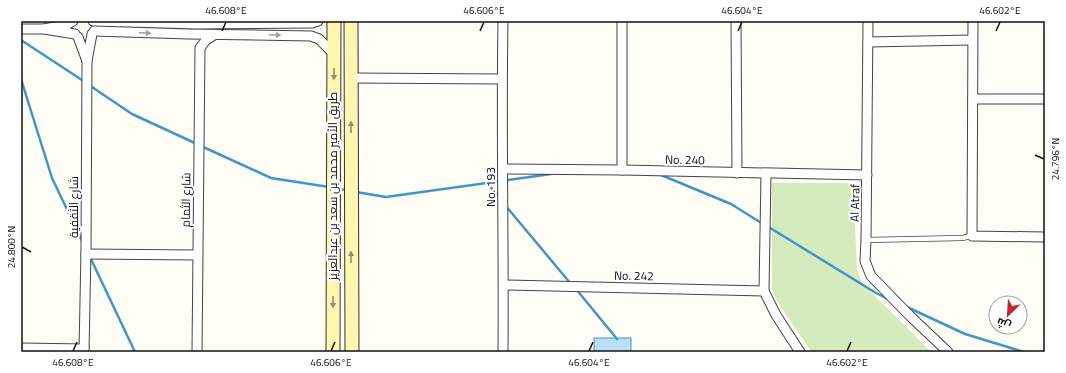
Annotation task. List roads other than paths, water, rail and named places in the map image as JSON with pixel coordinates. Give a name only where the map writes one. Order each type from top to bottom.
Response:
[{"type":"main road","name":"طريق الأمير محمد بن سعد بن عبدالعزيز","points":[[333,352],[334,21]]},
{"type":"main road","name":"طريق الأمير محمد بن سعد بن عبدالعزيز","points":[[351,21],[352,352]]},
{"type":"street","points":[[21,29],[44,29],[66,25],[74,21]]},
{"type":"street","points":[[74,21],[72,27],[73,31],[87,61]]},
{"type":"street","points":[[87,61],[93,33],[93,21],[312,23],[318,21]]},
{"type":"street","name":"No. 193","points":[[503,21],[503,352]]},
{"type":"street","points":[[622,21],[622,170]]},
{"type":"street","points":[[736,21],[736,173]]},
{"type":"street","name":"Al Atraf","points":[[868,21],[865,261],[871,276],[948,352]]},
{"type":"street","points":[[973,21],[972,236],[1045,237]]},
{"type":"street","points":[[44,29],[86,38],[93,33],[106,31],[214,35],[312,36],[319,39],[334,54]]},
{"type":"street","points":[[189,34],[200,48],[206,40],[214,35]]},
{"type":"street","points":[[868,42],[972,40]]},
{"type":"street","name":"شارع الثمام","points":[[197,352],[200,48]]},
{"type":"street","name":"شارع الثقفية","points":[[84,350],[87,61]]},
{"type":"street","points":[[351,78],[502,79]]},
{"type":"street","points":[[972,99],[1045,99]]},
{"type":"street","name":"No. 240","points":[[503,169],[867,175]]},
{"type":"street","points":[[766,174],[764,291],[776,315],[800,352]]},
{"type":"street","points":[[86,254],[197,255]]},
{"type":"street","name":"No. 242","points":[[504,284],[764,291]]},
{"type":"street","points":[[21,348],[84,350]]},
{"type":"lane","points":[[866,240],[962,238],[972,236]]},
{"type":"water","points":[[594,338],[631,338],[631,352],[594,352]]},
{"type":"waterway","points":[[21,40],[85,82]]},
{"type":"waterway","points":[[21,79],[52,178],[82,241]]},
{"type":"waterway","points":[[89,85],[132,114],[197,144]]},
{"type":"waterway","points":[[201,146],[271,178],[329,187]]},
{"type":"waterway","points":[[356,192],[386,197],[551,174]]},
{"type":"waterway","points":[[661,175],[731,204],[763,224]]},
{"type":"waterway","points":[[487,183],[500,198]]},
{"type":"waterway","points":[[338,189],[347,190]]},
{"type":"waterway","points":[[505,205],[571,284]]},
{"type":"waterway","points":[[767,226],[888,299]]},
{"type":"waterway","points":[[90,257],[135,352]]},
{"type":"waterway","points":[[576,289],[617,339]]},
{"type":"waterway","points":[[907,307],[965,334],[1024,352]]}]
